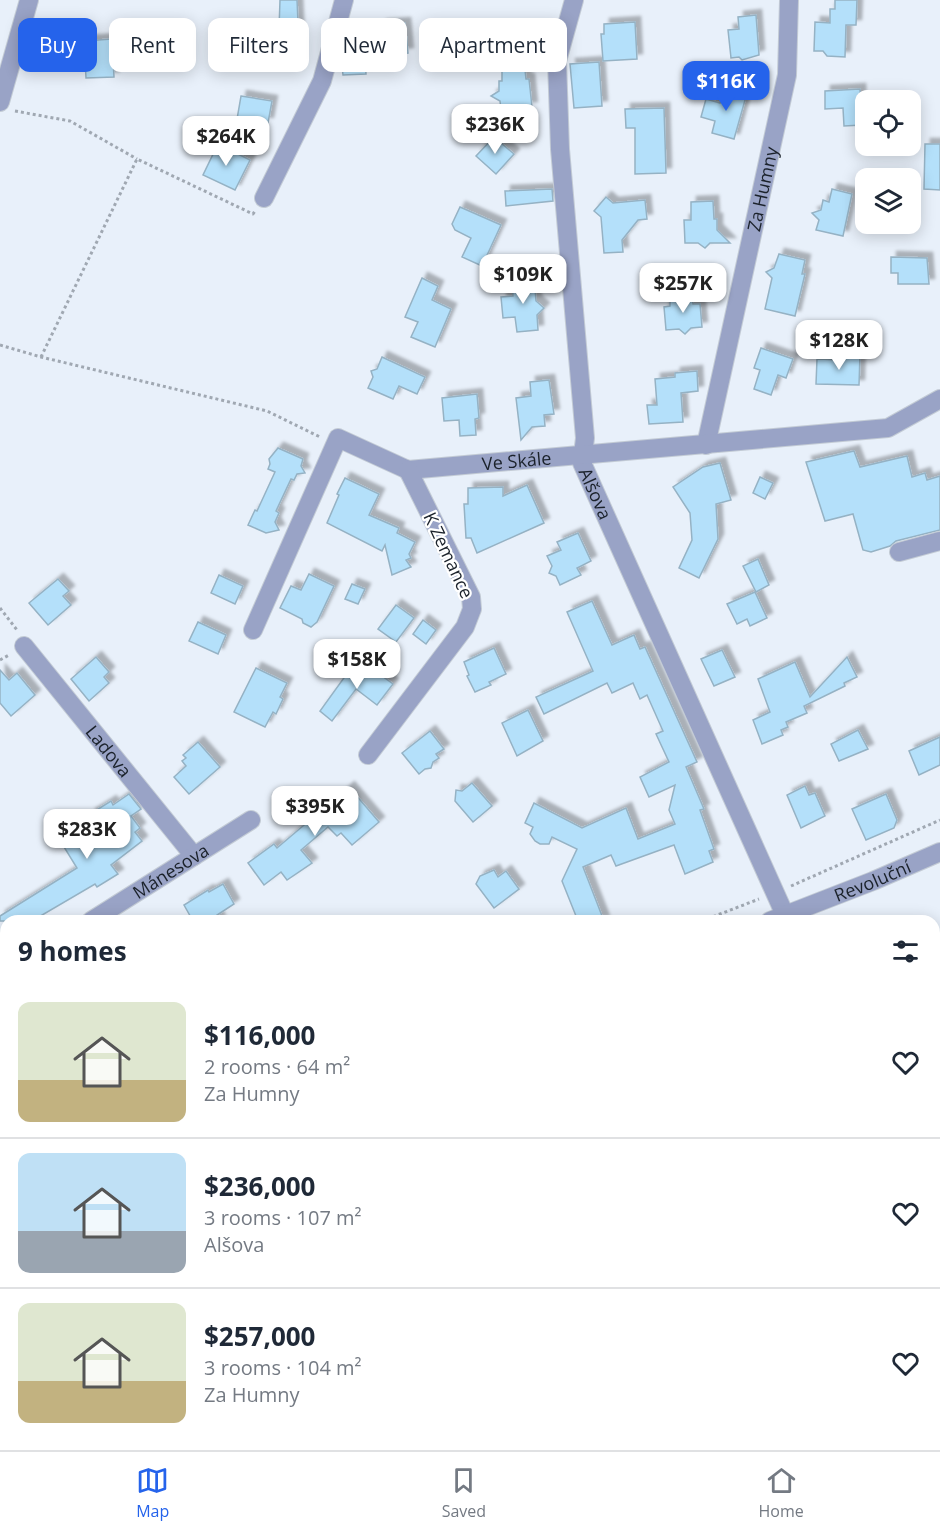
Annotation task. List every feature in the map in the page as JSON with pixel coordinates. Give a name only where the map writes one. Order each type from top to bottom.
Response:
[{"type":"street","points":[[6,106],[29,0]]},
{"type":"street","points":[[264,198],[322,81],[344,0]]},
{"type":"street","name":"Alšova","points":[[574,0],[557,62],[560,149],[585,438],[582,463],[776,915]]},
{"type":"street","name":"Za Humny","points":[[706,445],[788,75],[789,0]]},
{"type":"street","name":"Ve Skále","points":[[335,445],[338,438],[408,470],[888,428],[940,399]]},
{"type":"street","points":[[253,630],[335,445]]},
{"type":"street","name":"K Zemance","points":[[368,755],[465,627],[472,609],[471,597],[408,470]]},
{"type":"street","points":[[899,552],[940,542]]},
{"type":"street","name":"Ladova","points":[[24,646],[194,856]]},
{"type":"street","name":"Mánesova","points":[[101,915],[251,820]]},
{"type":"street","name":"Revoluční","points":[[784,915],[940,852]]},
{"type":"path","points":[[6,106],[70,121],[137,159],[253,214],[264,198]]},
{"type":"path","points":[[41,357],[137,159]]},
{"type":"path","points":[[0,345],[41,357],[267,411],[335,445]]},
{"type":"path","points":[[0,608],[25,639],[24,646]]},
{"type":"path","points":[[783,889],[940,820]]},
{"type":"path","points":[[718,915],[767,896]]},
{"type":"building","points":[[280,0],[297,0],[298,18],[279,18]]},
{"type":"building","points":[[835,0],[857,0],[856,25],[846,25],[845,57],[827,56],[823,51],[814,51],[815,22],[830,23],[830,9],[835,9]]},
{"type":"building","points":[[756,15],[759,55],[742,60],[739,57],[731,58],[728,30],[739,29],[738,17]]},
{"type":"building","points":[[635,22],[637,59],[603,61],[601,34],[604,34],[604,24]]},
{"type":"building","points":[[109,39],[109,72],[114,72],[114,77],[86,78],[86,72],[97,72],[97,40]]},
{"type":"building","points":[[599,62],[602,106],[574,108],[570,64]]},
{"type":"building","points":[[343,72],[366,72],[366,74],[343,75]]},
{"type":"building","points":[[502,72],[525,72],[526,79],[529,79],[532,107],[501,110],[500,101],[491,96],[499,91],[499,81],[502,81]]},
{"type":"building","points":[[724,87],[747,93],[734,139],[712,133],[715,121],[701,117],[706,99],[720,103]]},
{"type":"building","points":[[860,89],[855,90],[855,125],[844,126],[843,108],[825,109],[825,91]]},
{"type":"building","points":[[241,96],[272,101],[268,123],[237,119]]},
{"type":"building","points":[[664,108],[666,173],[635,174],[635,128],[626,128],[625,109]]},
{"type":"building","points":[[494,137],[514,154],[496,174],[476,156]]},
{"type":"building","points":[[218,144],[250,160],[235,190],[203,175]]},
{"type":"building","points":[[925,144],[940,144],[940,190],[924,189]]},
{"type":"building","points":[[552,189],[553,201],[506,206],[505,191]]},
{"type":"building","points":[[832,189],[852,194],[843,236],[816,230],[819,220],[812,213],[821,210],[823,200],[829,202]]},
{"type":"building","points":[[606,197],[613,203],[645,200],[647,219],[638,220],[622,240],[623,252],[604,253],[601,217],[594,211]]},
{"type":"building","points":[[713,201],[717,230],[730,243],[710,243],[705,248],[698,243],[685,243],[684,220],[691,220],[691,202]]},
{"type":"building","points":[[460,207],[501,225],[482,266],[462,257],[471,238],[455,230],[452,224]]},
{"type":"building","points":[[779,254],[805,260],[802,274],[805,274],[795,316],[765,309],[772,278],[766,272],[774,268]]},
{"type":"building","points":[[891,257],[927,258],[929,284],[898,284],[898,273],[891,273]]},
{"type":"building","points":[[534,277],[536,301],[544,308],[537,315],[538,330],[517,332],[515,317],[503,318],[501,297],[513,296],[512,279]]},
{"type":"building","points":[[422,278],[438,286],[432,300],[451,309],[435,347],[411,337],[418,322],[405,317]]},
{"type":"building","points":[[692,295],[693,304],[700,304],[702,327],[691,328],[685,334],[679,329],[666,330],[664,307],[670,306],[670,297]]},
{"type":"building","points":[[761,348],[793,359],[786,378],[778,375],[771,395],[754,389],[760,370],[754,368]]},
{"type":"building","points":[[842,354],[860,354],[859,385],[816,384],[817,359],[842,360]]},
{"type":"building","points":[[382,357],[425,377],[417,394],[399,386],[393,399],[368,388],[373,377],[371,371],[377,369]]},
{"type":"building","points":[[697,371],[698,391],[681,393],[683,422],[649,424],[647,405],[657,405],[655,379],[675,377],[675,373]]},
{"type":"building","points":[[549,380],[554,414],[544,415],[545,426],[532,427],[521,440],[516,398],[531,396],[530,382]]},
{"type":"building","points":[[477,394],[479,418],[475,419],[476,435],[460,436],[459,420],[444,421],[442,398]]},
{"type":"building","points":[[278,448],[303,459],[301,466],[305,473],[297,474],[294,480],[291,479],[276,511],[279,513],[275,522],[279,530],[266,533],[248,525],[275,472],[268,469],[269,459]]},
{"type":"building","points":[[854,451],[860,467],[907,456],[912,477],[925,473],[927,480],[940,476],[940,530],[896,541],[890,546],[871,552],[863,550],[853,514],[825,521],[806,462]]},
{"type":"building","points":[[720,463],[731,500],[716,504],[718,539],[699,578],[679,568],[692,540],[690,513],[673,487],[703,467]]},
{"type":"building","points":[[760,477],[773,483],[765,499],[753,493]]},
{"type":"building","points":[[345,478],[379,494],[369,515],[399,528],[397,533],[415,542],[409,554],[411,558],[406,560],[411,567],[392,575],[385,545],[382,551],[327,523]]},
{"type":"building","points":[[527,485],[544,523],[477,553],[471,538],[466,538],[464,504],[468,504],[468,488],[503,487],[503,496]]},
{"type":"building","points":[[578,533],[591,561],[577,568],[581,575],[560,585],[556,576],[549,573],[552,566],[547,556],[561,550],[557,542]]},
{"type":"building","points":[[758,559],[769,585],[756,592],[743,566]]},
{"type":"building","points":[[309,574],[334,586],[317,622],[311,627],[303,623],[302,619],[280,608],[291,586],[301,590]]},
{"type":"building","points":[[219,575],[243,586],[235,604],[211,593]]},
{"type":"building","points":[[58,579],[69,591],[63,596],[71,605],[48,625],[29,603]]},
{"type":"building","points":[[352,584],[365,589],[358,604],[345,599]]},
{"type":"building","points":[[755,592],[767,618],[750,626],[747,619],[737,624],[727,604]]},
{"type":"building","points":[[592,601],[612,645],[634,635],[640,649],[645,647],[697,762],[686,767],[704,809],[700,810],[714,849],[709,851],[713,862],[685,874],[674,845],[616,866],[611,855],[583,867],[602,915],[576,915],[562,881],[577,849],[552,837],[549,844],[540,844],[535,841],[530,834],[533,827],[525,823],[534,803],[582,828],[626,808],[638,839],[675,824],[669,810],[675,785],[649,797],[640,777],[669,762],[656,734],[663,731],[647,695],[640,699],[633,683],[612,693],[607,683],[544,714],[536,697],[593,671],[567,612]]},
{"type":"building","points":[[396,605],[414,618],[396,642],[378,629]]},
{"type":"building","points":[[423,620],[436,630],[426,644],[413,634]]},
{"type":"building","points":[[198,622],[226,635],[218,654],[189,641]]},
{"type":"building","points":[[494,648],[506,674],[489,682],[491,685],[475,692],[467,676],[469,675],[464,662]]},
{"type":"building","points":[[722,650],[735,677],[714,686],[701,659]]},
{"type":"building","points":[[96,657],[109,672],[104,677],[109,683],[89,701],[71,679]]},
{"type":"building","points":[[847,657],[857,677],[844,683],[845,686],[804,706],[807,713],[786,722],[788,727],[781,730],[783,735],[762,744],[753,720],[770,712],[758,679],[795,662],[810,697]]},
{"type":"building","points":[[364,663],[393,684],[377,705],[356,689],[332,721],[320,711],[346,675],[352,679]]},
{"type":"building","points":[[256,668],[287,683],[280,697],[283,699],[276,714],[273,712],[265,727],[234,712]]},
{"type":"building","points":[[0,670],[9,680],[17,673],[35,695],[11,716],[0,703]]},
{"type":"building","points":[[528,710],[543,741],[517,756],[502,723]]},
{"type":"building","points":[[858,730],[868,749],[839,761],[831,744]]},
{"type":"building","points":[[430,731],[444,749],[436,754],[439,758],[433,762],[431,768],[419,774],[402,753]]},
{"type":"building","points":[[940,737],[940,765],[919,775],[909,751]]},
{"type":"building","points":[[198,742],[220,767],[189,794],[174,777],[186,766],[182,761],[186,758],[183,755]]},
{"type":"building","points":[[472,783],[492,806],[473,822],[455,801],[456,790],[462,791]]},
{"type":"building","points":[[805,786],[809,795],[815,793],[825,816],[801,828],[787,795]]},
{"type":"building","points":[[349,787],[379,822],[352,845],[341,833],[337,836],[328,827],[301,850],[312,863],[287,880],[281,872],[264,885],[248,863],[274,844],[277,848]]},
{"type":"building","points":[[129,794],[141,809],[131,816],[140,828],[135,832],[142,841],[111,865],[118,874],[97,887],[95,884],[42,915],[2,915],[77,868],[64,847],[97,825],[90,814],[111,801],[113,805]]},
{"type":"building","points":[[886,794],[897,820],[894,828],[866,840],[852,809]]},
{"type":"building","points":[[494,870],[498,877],[506,871],[519,889],[494,908],[476,884],[480,876]]},
{"type":"building","points":[[223,884],[234,904],[217,915],[190,915],[184,905],[208,890],[209,892]]}]
